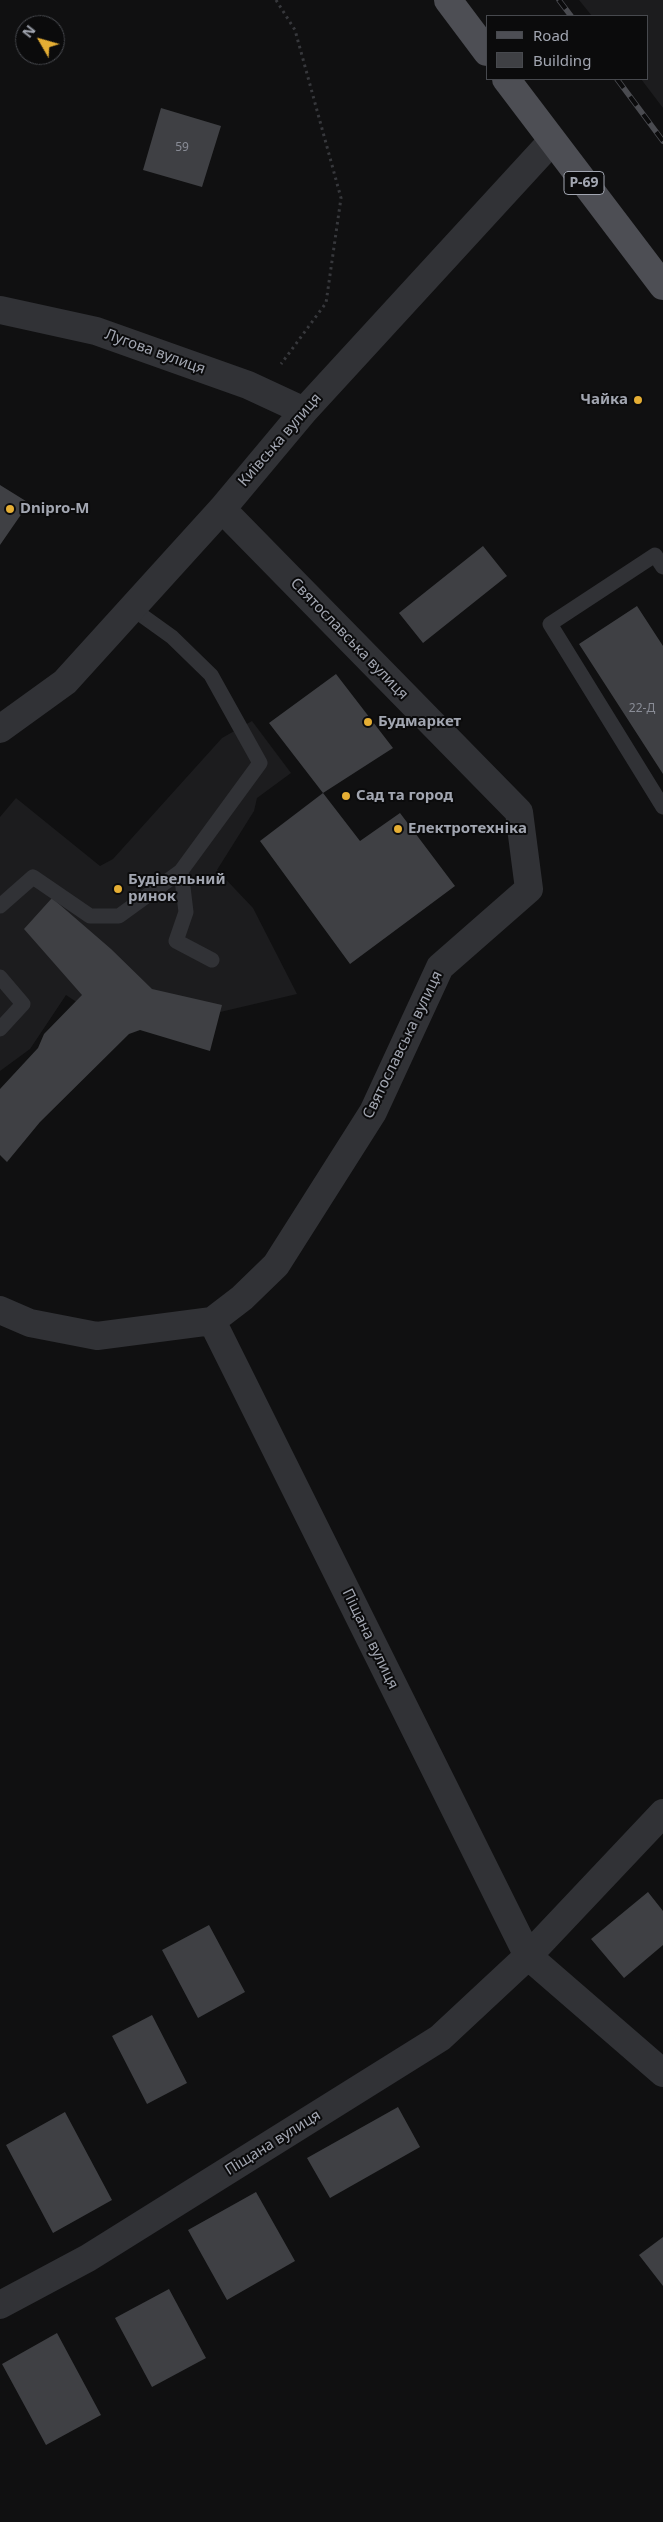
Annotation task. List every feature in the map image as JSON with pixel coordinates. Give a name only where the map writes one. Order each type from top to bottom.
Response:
[{"type":"main road","points":[[448,0],[486,51]]},
{"type":"main road","name":"Р-69","points":[[507,80],[663,286]]},
{"type":"street","name":"Київська вулиця","points":[[0,729],[65,682],[222,509],[304,411],[552,141]]},
{"type":"street","name":"Лугова вулиця","points":[[0,310],[96,331],[262,391],[304,411]]},
{"type":"street","name":"Святославська вулиця","points":[[212,1321],[242,1298],[276,1265],[373,1112],[440,967],[529,889],[519,812],[222,509]]},
{"type":"street","points":[[0,1310],[30,1324],[97,1336],[212,1321]]},
{"type":"street","name":"Піщана вулиця","points":[[212,1321],[528,1956],[663,2073]]},
{"type":"street","points":[[528,1956],[663,1813]]},
{"type":"street","name":"Піщана вулиця","points":[[0,2305],[88,2258],[440,2038],[528,1956]]},
{"type":"lane","points":[[663,567],[655,555],[550,624],[663,807]]},
{"type":"lane","points":[[0,906],[33,878],[90,916],[119,916],[182,871],[260,763],[211,676],[172,637],[133,608]]},
{"type":"lane","points":[[182,871],[186,912],[176,941],[212,960]]},
{"type":"lane","points":[[0,977],[24,1004],[0,1029]]},
{"type":"path","points":[[262,391],[326,302],[341,198],[295,30],[276,0]]},
{"type":"shaded area","points":[[579,0],[663,0],[663,108],[642,80],[648,80],[648,15],[591,15]]},
{"type":"shaded area","name":"Будівельний ринок","points":[[252,721],[291,773],[257,798],[254,811],[217,870],[253,908],[297,994],[216,1013],[108,1023],[66,995],[30,1049],[0,1071],[0,817],[16,798],[100,866],[113,859],[222,738]]},
{"type":"building","points":[[161,108],[221,126],[202,187],[143,170]]},
{"type":"building","points":[[0,485],[29,503],[0,545]]},
{"type":"building","points":[[483,546],[507,576],[423,643],[399,613]]},
{"type":"building","points":[[637,606],[663,646],[663,774],[579,644]]},
{"type":"building","points":[[336,674],[393,748],[323,793],[269,723]]},
{"type":"building","points":[[323,793],[360,841],[400,813],[455,886],[350,964],[260,841]]},
{"type":"building","points":[[52,898],[111,949],[152,989],[222,1005],[210,1051],[140,1030],[129,1034],[40,1122],[7,1162],[0,1155],[0,1089],[38,1048],[44,1034],[82,995],[24,929]]},
{"type":"building","points":[[648,1892],[663,1911],[663,1945],[624,1978],[591,1939]]},
{"type":"building","points":[[209,1925],[245,1992],[198,2018],[162,1950]]},
{"type":"building","points":[[152,2015],[187,2083],[147,2104],[112,2036]]},
{"type":"building","points":[[398,2107],[420,2147],[330,2198],[307,2158]]},
{"type":"building","points":[[65,2112],[112,2200],[53,2233],[6,2145]]},
{"type":"building","points":[[256,2192],[295,2261],[227,2300],[188,2230]]},
{"type":"building","points":[[663,2237],[663,2286],[639,2255]]},
{"type":"building","points":[[169,2289],[206,2358],[152,2387],[115,2318]]},
{"type":"building","points":[[57,2333],[101,2415],[46,2445],[2,2364]]},
{"type":"railway","points":[[559,0],[570,15]]},
{"type":"railway","points":[[618,80],[663,141]]},
{"type":"place","name":"Чайка","points":[[638,400]]},
{"type":"place","name":"Dnipro-M","points":[[10,509]]},
{"type":"place","name":"Будмаркет","points":[[368,722]]},
{"type":"place","name":"Сад та город","points":[[346,796]]},
{"type":"place","name":"Електротехніка","points":[[398,829]]},
{"type":"place","name":"Будівельний ринок","points":[[118,889]]}]
